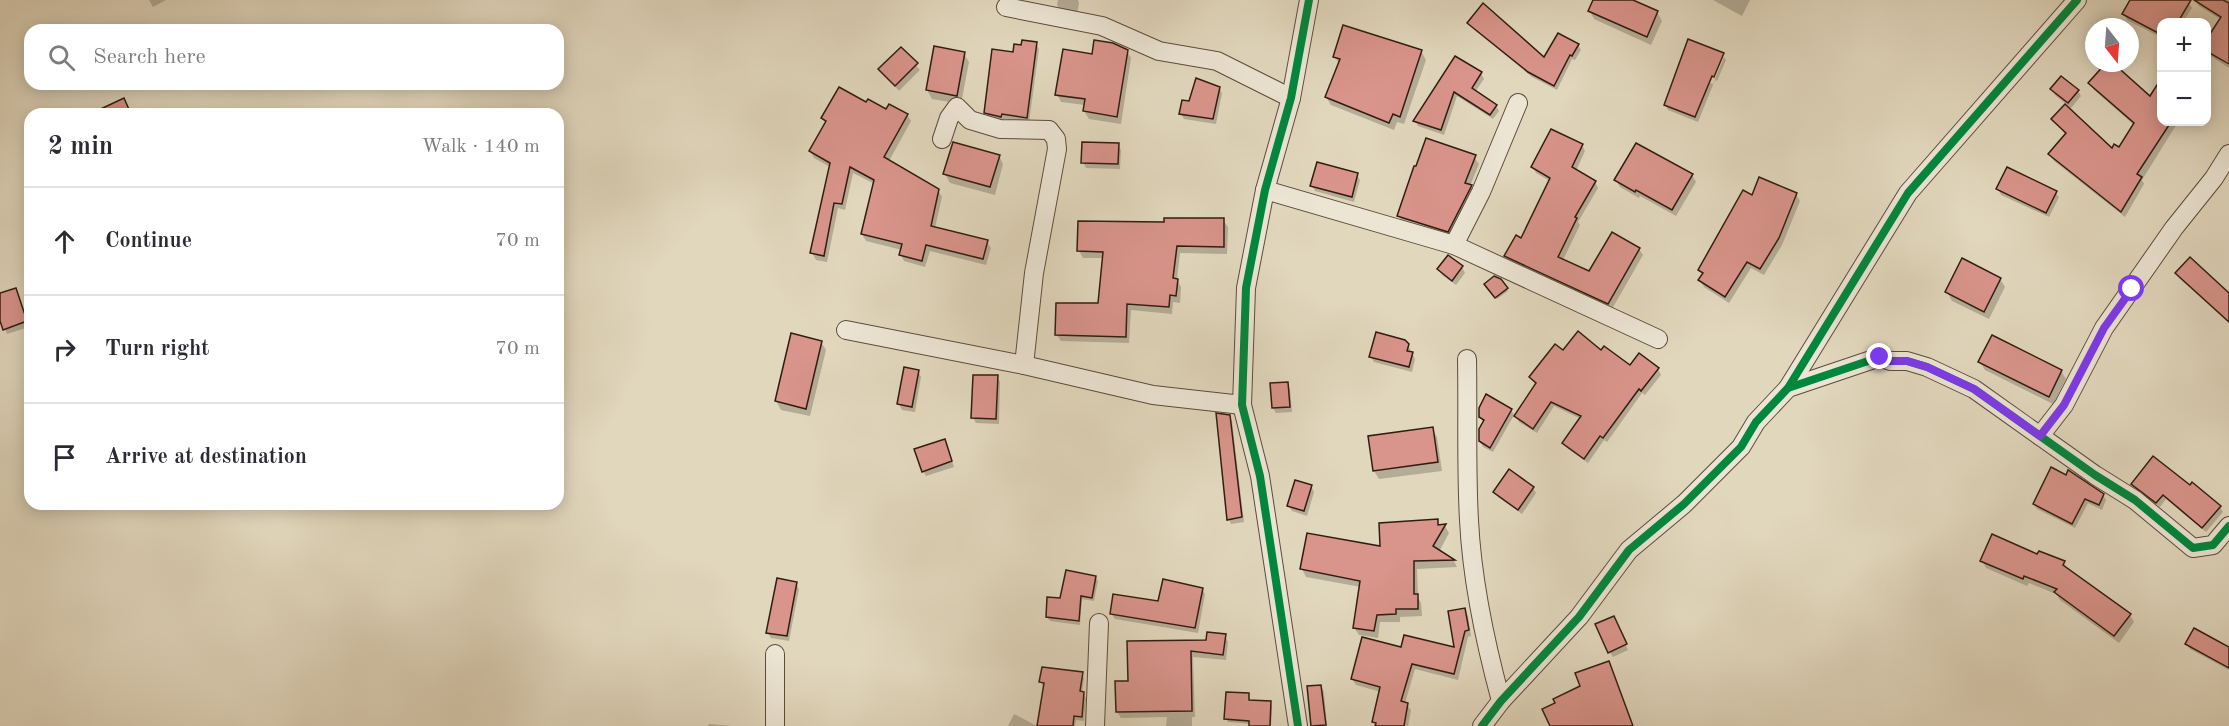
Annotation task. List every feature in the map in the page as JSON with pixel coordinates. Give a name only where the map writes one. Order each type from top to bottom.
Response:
[{"type":"street","points":[[1298,726],[1260,476],[1242,405],[1246,288],[1265,190],[1291,98],[1309,0]]},
{"type":"street","points":[[1482,726],[1500,701],[1579,617],[1629,550],[1684,504],[1741,447],[1756,422],[1788,388],[1908,193],[2077,0]]},
{"type":"street","points":[[1006,7],[1102,26],[1159,51],[1217,61],[1291,98]]},
{"type":"street","points":[[1454,245],[1481,192],[1518,103]]},
{"type":"street","points":[[942,140],[949,118],[957,107],[970,120],[1000,129],[1049,130],[1056,139],[1057,149],[1034,273],[1024,364]]},
{"type":"street","points":[[2040,436],[2064,405],[2104,328],[2174,228],[2214,178],[2229,154]]},
{"type":"street","points":[[1265,190],[1454,245],[1658,339]]},
{"type":"street","points":[[846,330],[1024,364],[1154,395],[1242,405]]},
{"type":"street","points":[[1788,388],[1880,357],[1890,361],[1907,361],[1927,367],[1974,389],[2095,476],[2135,500],[2193,548],[2213,545],[2229,526]]},
{"type":"street","points":[[1467,359],[1469,520],[1479,610],[1500,701]]},
{"type":"street","points":[[1095,726],[1099,623]]},
{"type":"street","points":[[775,654],[775,726]]},
{"type":"building","points":[[1593,0],[1633,0],[1658,11],[1647,37],[1588,11]]},
{"type":"building","points":[[2130,0],[2191,0],[2180,18],[2157,18],[2157,32],[2139,23],[2139,18],[2130,18],[2122,14]]},
{"type":"building","points":[[2194,0],[2223,0],[2229,3],[2229,64],[2211,54],[2211,32],[2221,17]]},
{"type":"building","points":[[1483,3],[1544,57],[1558,33],[1579,44],[1572,56],[1570,55],[1554,86],[1528,72],[1467,23]]},
{"type":"building","points":[[1343,25],[1422,50],[1400,117],[1393,114],[1389,123],[1325,97],[1340,59],[1333,57]]},
{"type":"building","points":[[1688,39],[1724,53],[1695,117],[1664,105]]},
{"type":"building","points":[[1022,40],[1037,42],[1027,118],[1002,114],[1001,117],[984,113],[992,49],[1013,52],[1014,44],[1021,45]]},
{"type":"building","points":[[1094,40],[1113,43],[1128,50],[1117,117],[1083,111],[1085,99],[1055,95],[1063,49],[1092,54]]},
{"type":"building","points":[[934,46],[965,52],[957,96],[926,90]]},
{"type":"building","points":[[901,47],[918,63],[895,86],[878,69]]},
{"type":"building","points":[[1455,56],[1482,72],[1472,88],[1497,105],[1490,115],[1454,92],[1441,130],[1413,121]]},
{"type":"building","points":[[2098,72],[2123,72],[2150,96],[2157,85],[2157,126],[2168,126],[2137,174],[2142,177],[2121,212],[2048,154],[2066,133],[2051,119],[2065,104],[2112,148],[2114,144],[2119,147],[2134,123],[2088,83]]},
{"type":"building","points":[[2061,76],[2079,90],[2068,103],[2050,89]]},
{"type":"building","points":[[1196,78],[1220,87],[1213,119],[1179,114],[1182,100],[1189,101]]},
{"type":"building","points":[[839,87],[866,102],[868,99],[886,109],[889,104],[908,114],[884,157],[939,189],[931,226],[988,240],[983,259],[926,245],[922,261],[899,255],[902,244],[861,234],[874,180],[850,167],[842,204],[834,203],[824,256],[810,253],[830,163],[809,151],[826,121],[821,118]]},
{"type":"building","points":[[124,98],[128,108],[103,108]]},
{"type":"building","points":[[1551,129],[1583,144],[1572,167],[1596,181],[1575,217],[1577,218],[1558,257],[1589,271],[1612,232],[1640,248],[1608,304],[1504,256],[1516,235],[1521,238],[1550,178],[1531,167]]},
{"type":"building","points":[[1426,138],[1476,155],[1465,183],[1472,185],[1448,232],[1397,216]]},
{"type":"building","points":[[953,142],[1000,155],[990,187],[943,174]]},
{"type":"building","points":[[1082,142],[1119,143],[1118,164],[1081,163]]},
{"type":"building","points":[[1636,143],[1693,174],[1672,210],[1614,180]]},
{"type":"building","points":[[1317,162],[1358,173],[1352,197],[1310,186]]},
{"type":"building","points":[[2007,167],[2057,191],[2046,213],[1996,189]]},
{"type":"building","points":[[1759,177],[1797,193],[1779,238],[1760,269],[1747,262],[1725,297],[1698,280],[1703,273],[1698,270],[1743,190],[1752,195]]},
{"type":"building","points":[[1164,218],[1224,218],[1224,247],[1177,246],[1173,278],[1178,279],[1176,296],[1170,295],[1169,307],[1127,304],[1126,337],[1055,335],[1056,303],[1098,303],[1103,252],[1077,251],[1078,221],[1164,222]]},
{"type":"building","points":[[1448,255],[1463,266],[1452,281],[1437,269]]},
{"type":"building","points":[[2190,257],[2229,293],[2229,322],[2175,273]]},
{"type":"building","points":[[1962,258],[2001,278],[1984,312],[1945,292]]},
{"type":"building","points":[[1494,276],[1501,279],[1508,288],[1495,298],[1484,284]]},
{"type":"building","points":[[16,288],[24,312],[24,322],[3,330],[0,321],[0,293]]},
{"type":"building","points":[[1578,331],[1601,350],[1604,346],[1630,365],[1639,353],[1659,368],[1641,391],[1639,389],[1603,438],[1600,436],[1584,459],[1562,443],[1581,416],[1551,402],[1533,429],[1514,416],[1536,383],[1529,377],[1555,344],[1563,350]]},
{"type":"building","points":[[1376,332],[1405,340],[1409,344],[1407,351],[1413,352],[1409,367],[1369,357]]},
{"type":"building","points":[[791,333],[822,341],[806,409],[775,401]]},
{"type":"building","points":[[1992,335],[2062,370],[2049,397],[1978,362]]},
{"type":"building","points":[[904,367],[919,370],[912,407],[897,404]]},
{"type":"building","points":[[973,375],[998,375],[996,419],[971,418]]},
{"type":"building","points":[[1288,382],[1290,407],[1272,408],[1270,383]]},
{"type":"building","points":[[1486,394],[1512,409],[1490,448],[1479,441],[1479,429],[1484,420],[1479,417],[1479,408]]},
{"type":"building","points":[[1216,413],[1230,415],[1242,517],[1227,520]]},
{"type":"building","points":[[1433,427],[1438,462],[1373,471],[1368,436]]},
{"type":"building","points":[[945,439],[952,461],[922,472],[914,449]]},
{"type":"building","points":[[2153,456],[2190,485],[2192,482],[2221,506],[2202,528],[2163,495],[2156,503],[2131,484]]},
{"type":"building","points":[[2051,467],[2066,475],[2068,470],[2104,494],[2099,505],[2085,499],[2072,524],[2033,504]]},
{"type":"building","points":[[1509,469],[1534,487],[1518,510],[1493,492]]},
{"type":"building","points":[[1295,480],[1312,485],[1304,511],[1287,506]]},
{"type":"building","points":[[1438,519],[1438,525],[1446,524],[1433,546],[1455,560],[1414,561],[1414,594],[1418,594],[1418,609],[1396,609],[1396,614],[1377,615],[1374,631],[1353,628],[1360,581],[1300,569],[1307,533],[1380,546],[1379,523]]},
{"type":"building","points":[[1992,534],[2037,554],[2039,551],[2065,561],[2063,565],[2131,614],[2114,636],[2054,592],[2057,589],[2024,576],[2023,579],[1980,561]]},
{"type":"building","points":[[1066,570],[1096,576],[1092,598],[1081,596],[1079,621],[1046,617],[1047,597],[1060,598]]},
{"type":"building","points":[[777,578],[797,582],[787,636],[766,633]]},
{"type":"building","points":[[1163,579],[1203,588],[1195,628],[1110,614],[1113,594],[1158,601]]},
{"type":"building","points":[[1465,608],[1469,630],[1465,631],[1454,674],[1412,664],[1401,701],[1408,703],[1404,726],[1375,726],[1376,723],[1372,722],[1380,687],[1351,679],[1362,637],[1401,647],[1404,635],[1454,647],[1448,611]]},
{"type":"building","points":[[1614,616],[1627,644],[1608,653],[1595,624]]},
{"type":"building","points":[[2194,628],[2229,647],[2229,668],[2185,644]]},
{"type":"building","points":[[1207,632],[1226,634],[1223,655],[1191,651],[1192,711],[1116,712],[1115,681],[1128,681],[1127,641],[1206,640]]},
{"type":"building","points":[[1609,661],[1633,726],[1550,726],[1542,709],[1555,703],[1553,699],[1580,686],[1575,673]]},
{"type":"building","points":[[1042,667],[1083,672],[1080,691],[1084,692],[1082,717],[1074,716],[1073,726],[1037,726],[1044,683],[1039,682]]},
{"type":"building","points":[[1321,685],[1326,725],[1311,726],[1307,686]]},
{"type":"building","points":[[1226,692],[1249,693],[1249,700],[1271,701],[1270,726],[1249,726],[1249,721],[1224,719]]},
{"type":"cycle path","points":[[1298,726],[1260,476],[1242,405],[1246,288],[1265,190],[1291,98],[1309,0]]},
{"type":"cycle path","points":[[1788,388],[1908,193],[2077,0]]},
{"type":"cycle path","points":[[1482,726],[1501,701],[1579,617],[1629,550],[1684,504],[1741,447],[1756,422],[1788,388],[1880,357],[1890,361],[1907,361],[1927,367],[1974,389],[2095,475],[2135,500],[2193,548],[2213,545],[2229,526]]},
{"type":"route","points":[[1880,357],[1890,361],[1907,361],[1927,367],[1974,389],[2040,436],[2064,405],[2104,328],[2132,289]]}]
